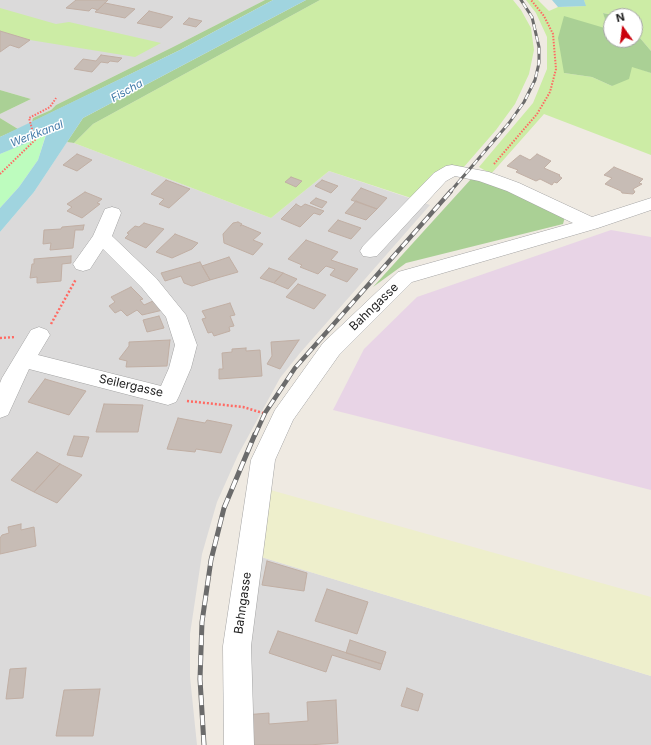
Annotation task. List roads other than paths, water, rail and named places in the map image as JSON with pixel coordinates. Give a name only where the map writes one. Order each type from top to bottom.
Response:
[{"type":"street","points":[[370,252],[440,177],[452,170],[483,176],[513,187],[591,224]]},
{"type":"street","name":"Bahngasse","points":[[239,745],[238,638],[263,460],[283,416],[331,349],[405,277],[591,224],[651,204]]},
{"type":"street","points":[[83,264],[102,237],[112,213]]},
{"type":"street","name":"Seilergasse","points":[[24,360],[168,396],[180,368],[186,345],[176,316],[149,283],[102,237]]},
{"type":"street","points":[[0,409],[13,378],[40,335]]},
{"type":"water","points":[[273,0],[306,0],[83,118],[34,192],[0,232],[0,208],[19,187],[38,160],[46,135],[0,154],[0,137],[180,50]]},
{"type":"water","points":[[552,0],[584,0],[586,6],[558,7]]},
{"type":"railway","points":[[450,192],[509,123],[524,102],[535,80],[539,63],[539,47],[532,17],[521,0]]},
{"type":"railway","points":[[255,435],[265,413],[295,368],[451,191]]},
{"type":"railway","points":[[204,745],[200,679],[202,622],[211,560],[224,508],[255,434]]},
{"type":"water label","name":"Fischa","points":[[127,91]]},
{"type":"water label","name":"Werkkanal","points":[[37,134]]}]
